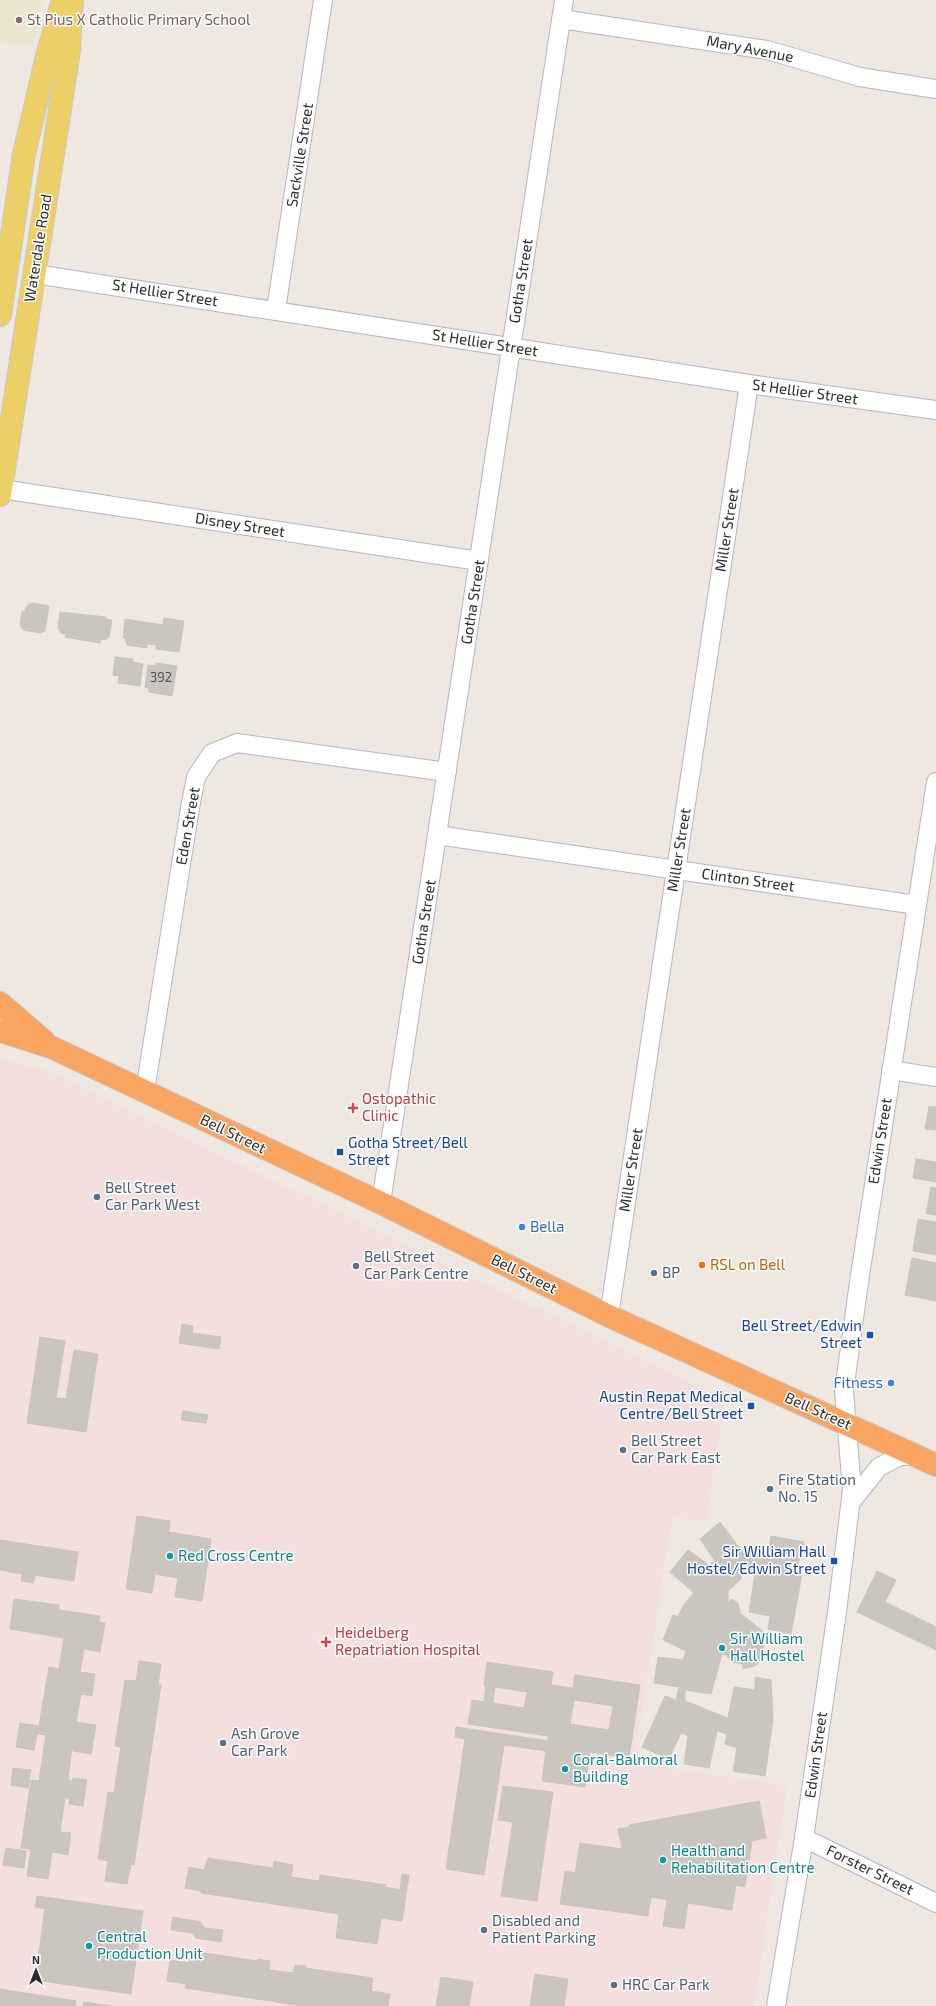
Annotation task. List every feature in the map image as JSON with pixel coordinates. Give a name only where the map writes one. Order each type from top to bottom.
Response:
[{"type":"highway","name":"Bell Street","points":[[0,1003],[51,1047]]},
{"type":"highway","name":"Bell Street","points":[[0,1031],[51,1047],[381,1204],[609,1316],[926,1460]]},
{"type":"main road","name":"Waterdale Road","points":[[0,315],[24,154],[48,52],[63,0]]},
{"type":"main road","name":"Waterdale Road","points":[[0,492],[69,52],[72,0]]},
{"type":"main road","points":[[7,269],[34,274]]},
{"type":"street","name":"Sackville Street","points":[[276,310],[323,0]]},
{"type":"street","name":"Gotha Street","points":[[381,1204],[564,0]]},
{"type":"street","name":"Mary Avenue","points":[[561,19],[767,50],[860,77],[936,89]]},
{"type":"street","name":"St Hellier Street","points":[[34,274],[276,310],[749,384],[936,410]]},
{"type":"street","name":"Miller Street","points":[[609,1316],[749,384]]},
{"type":"street","name":"Disney Street","points":[[0,492],[479,561]]},
{"type":"street","name":"Eden Street","points":[[145,1091],[196,777],[212,753],[237,744],[447,772]]},
{"type":"street","name":"Edwin Street","points":[[776,2006],[804,1838],[837,1612],[851,1502],[852,1490],[848,1424],[844,1391],[891,1070],[936,782]]},
{"type":"street","name":"Clinton Street","points":[[437,835],[917,905]]},
{"type":"street","points":[[891,1070],[936,1077]]},
{"type":"street","points":[[851,1502],[879,1467],[900,1456],[926,1460]]},
{"type":"street","name":"Forster Street","points":[[804,1838],[936,1903]]},
{"type":"shaded area","name":"St Pius X Catholic Primary School","points":[[0,0],[42,0],[33,46],[0,41]]},
{"type":"shaded area","name":"Heidelberg Repatriation Hospital","points":[[0,1059],[47,1071],[725,1399],[706,1522],[672,1518],[634,1762],[787,1786],[754,2006],[0,2006]]},
{"type":"building","points":[[31,603],[49,606],[45,631],[41,633],[23,630],[20,625],[22,611],[25,612],[26,607]]},
{"type":"building","points":[[60,612],[106,617],[105,619],[112,620],[109,637],[105,640],[101,639],[100,643],[65,637],[66,634],[61,633],[58,628]]},
{"type":"building","points":[[164,618],[184,621],[179,652],[156,649],[156,645],[147,644],[147,648],[127,645],[125,638],[123,638],[125,619],[163,625]]},
{"type":"building","points":[[115,657],[133,659],[133,662],[143,664],[140,686],[118,683],[119,676],[113,675]]},
{"type":"building","points":[[156,663],[177,666],[172,696],[149,692],[149,688],[145,687],[148,665],[156,666]]},
{"type":"building","points":[[929,1106],[936,1107],[936,1130],[925,1129]]},
{"type":"building","points":[[916,1159],[936,1162],[936,1182],[913,1178]]},
{"type":"building","points":[[931,1187],[936,1188],[936,1215],[926,1214]]},
{"type":"building","points":[[918,1219],[936,1222],[936,1255],[913,1251]]},
{"type":"building","points":[[912,1258],[936,1263],[936,1301],[905,1295]]},
{"type":"building","points":[[182,1324],[193,1326],[192,1333],[221,1337],[219,1349],[179,1343]]},
{"type":"building","points":[[40,1337],[65,1341],[56,1398],[66,1399],[74,1350],[98,1354],[86,1432],[27,1423]]},
{"type":"building","points":[[183,1411],[208,1415],[206,1423],[181,1420]]},
{"type":"building","name":"Red Cross Centre","points":[[137,1516],[170,1521],[169,1532],[211,1539],[202,1601],[175,1597],[178,1578],[155,1574],[152,1593],[126,1589]]},
{"type":"building","name":"Sir William Hall Hostel","points":[[720,1522],[741,1550],[768,1554],[771,1536],[804,1542],[796,1572],[802,1574],[791,1634],[768,1629],[770,1616],[749,1612],[755,1574],[736,1570],[742,1578],[728,1591],[728,1604],[731,1599],[738,1603],[740,1613],[765,1633],[763,1638],[764,1653],[755,1666],[743,1669],[743,1664],[732,1662],[726,1655],[722,1654],[711,1694],[685,1690],[685,1701],[728,1718],[734,1687],[755,1690],[755,1677],[771,1680],[773,1719],[765,1776],[733,1771],[737,1748],[725,1744],[727,1734],[717,1731],[709,1768],[684,1764],[688,1736],[681,1733],[669,1759],[642,1747],[665,1696],[676,1700],[679,1687],[654,1683],[658,1657],[683,1660],[686,1651],[663,1640],[673,1615],[678,1617],[683,1606],[694,1593],[670,1572],[688,1550],[709,1565],[715,1561],[700,1539]]},
{"type":"building","points":[[0,1540],[78,1552],[74,1581],[35,1575],[33,1583],[21,1581],[22,1574],[0,1570]]},
{"type":"building","points":[[877,1571],[896,1580],[885,1602],[936,1627],[936,1650],[857,1612]]},
{"type":"building","points":[[14,1599],[59,1605],[59,1610],[100,1616],[99,1622],[105,1623],[100,1652],[84,1649],[80,1672],[95,1674],[92,1696],[81,1694],[76,1722],[96,1725],[91,1754],[73,1751],[72,1747],[68,1780],[72,1781],[73,1778],[87,1780],[83,1806],[69,1804],[70,1798],[65,1798],[60,1832],[71,1833],[68,1855],[52,1852],[48,1879],[27,1876],[31,1849],[21,1848],[31,1780],[39,1781],[46,1735],[37,1734],[34,1750],[16,1747],[20,1723],[39,1726],[49,1667],[59,1669],[64,1638],[10,1629]]},
{"type":"building","points":[[139,1661],[161,1664],[158,1685],[161,1685],[134,1865],[131,1864],[127,1884],[105,1881],[108,1861],[98,1859],[108,1792],[114,1793],[121,1747],[115,1746],[125,1680],[136,1681]]},
{"type":"building","name":"Coral-Balmoral Building","points":[[487,1662],[553,1672],[551,1685],[573,1688],[575,1675],[640,1685],[629,1758],[590,1752],[585,1787],[542,1781],[546,1751],[504,1745],[484,1875],[446,1869],[465,1739],[455,1737],[456,1727],[548,1741],[548,1736],[468,1724],[472,1700],[484,1702],[486,1686],[484,1686]],"holes":[[[495,1687],[527,1692],[524,1708],[493,1703]],[[574,1700],[613,1706],[609,1730],[570,1724]]]},
{"type":"building","points":[[13,1768],[31,1770],[28,1788],[11,1785]]},
{"type":"building","points":[[503,1786],[553,1792],[537,1901],[501,1896],[513,1822],[498,1820]]},
{"type":"building","name":"Health and Rehabilitation Centre","points":[[759,1801],[766,1838],[752,1841],[745,1887],[736,1885],[732,1910],[688,1903],[684,1929],[663,1926],[667,1900],[651,1897],[648,1916],[560,1904],[565,1871],[575,1873],[580,1843],[622,1849],[618,1829],[629,1827],[629,1825]]},
{"type":"building","points":[[6,1848],[26,1851],[24,1868],[3,1865]]},
{"type":"building","points":[[208,1858],[273,1868],[274,1861],[293,1865],[291,1877],[319,1881],[320,1875],[386,1885],[385,1887],[400,1890],[402,1874],[409,1875],[402,1921],[381,1918],[377,1944],[336,1938],[339,1914],[201,1893],[201,1891],[185,1888],[189,1867],[204,1870]]},
{"type":"building","name":"Central Production Unit","points":[[37,1896],[143,1911],[131,1994],[35,1980],[45,1909],[35,1907]]},
{"type":"building","points":[[173,1917],[200,1922],[205,1928],[223,1930],[221,1942],[196,1938],[192,1933],[171,1930]]},
{"type":"building","points":[[191,1951],[258,1961],[258,1959],[270,1961],[269,1970],[293,1973],[295,1965],[306,1966],[305,1968],[373,1978],[371,1991],[390,1994],[388,2006],[302,2006],[185,1988],[186,1984],[167,1981],[170,1960],[189,1963]]},
{"type":"building","points":[[535,1974],[568,1979],[564,2006],[530,2006]]},
{"type":"building","points":[[441,1977],[473,1982],[469,2006],[436,2006]]},
{"type":"building","points":[[0,1989],[76,2001],[75,2006],[0,2006]]},
{"type":"building","points":[[84,2002],[111,2006],[83,2006]]},
{"type":"place","name":"St Pius X Catholic Primary School","points":[[19,20]]},
{"type":"place","name":"Ostopathic Clinic","points":[[353,1108]]},
{"type":"place","name":"Gotha Street/Bell Street","points":[[340,1152]]},
{"type":"place","name":"Bell Street Car Park West","points":[[97,1197]]},
{"type":"place","name":"Bella","points":[[522,1227]]},
{"type":"place","name":"RSL on Bell","points":[[702,1265]]},
{"type":"place","name":"Bell Street Car Park Centre","points":[[356,1266]]},
{"type":"place","name":"BP","points":[[654,1273]]},
{"type":"place","name":"Bell Street/Edwin Street","points":[[870,1335]]},
{"type":"place","name":"Fitness","points":[[891,1383]]},
{"type":"place","name":"Austin Repat Medical Centre/Bell Street","points":[[751,1406]]},
{"type":"place","name":"Bell Street Car Park East","points":[[623,1450]]},
{"type":"place","name":"Fire Station No. 15","points":[[770,1489]]},
{"type":"place","name":"Red Cross Centre","points":[[170,1556]]},
{"type":"place","name":"Sir William Hall Hostel/Edwin Street","points":[[834,1561]]},
{"type":"place","name":"Heidelberg Repatriation Hospital","points":[[326,1642]]},
{"type":"place","name":"Sir William Hall Hostel","points":[[722,1648]]},
{"type":"place","name":"Ash Grove Car Park","points":[[223,1743]]},
{"type":"place","name":"Coral-Balmoral Building","points":[[565,1769]]},
{"type":"place","name":"Health and Rehabilitation Centre","points":[[663,1860]]},
{"type":"place","name":"Disabled and Patient Parking","points":[[484,1930]]},
{"type":"place","name":"Central Production Unit","points":[[89,1946]]},
{"type":"place","name":"HRC Car Park","points":[[614,1985]]}]
